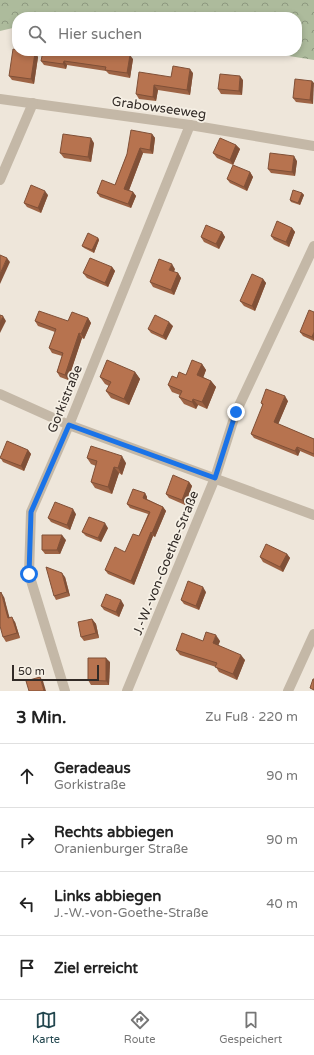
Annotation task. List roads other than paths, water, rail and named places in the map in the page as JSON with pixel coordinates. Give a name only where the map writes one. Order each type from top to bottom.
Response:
[{"type":"street","name":"Grabowseeweg","points":[[0,99],[190,125],[314,146]]},
{"type":"street","points":[[0,180],[33,103]]},
{"type":"street","name":"Gorkistraße","points":[[65,691],[29,574],[31,512],[69,425],[190,125]]},
{"type":"street","name":"J.-W.-von-Goethe-Straße","points":[[127,691],[215,478],[236,412],[314,246]]},
{"type":"street","points":[[0,394],[69,425],[314,515]]},
{"type":"street","points":[[288,691],[314,634]]}]
